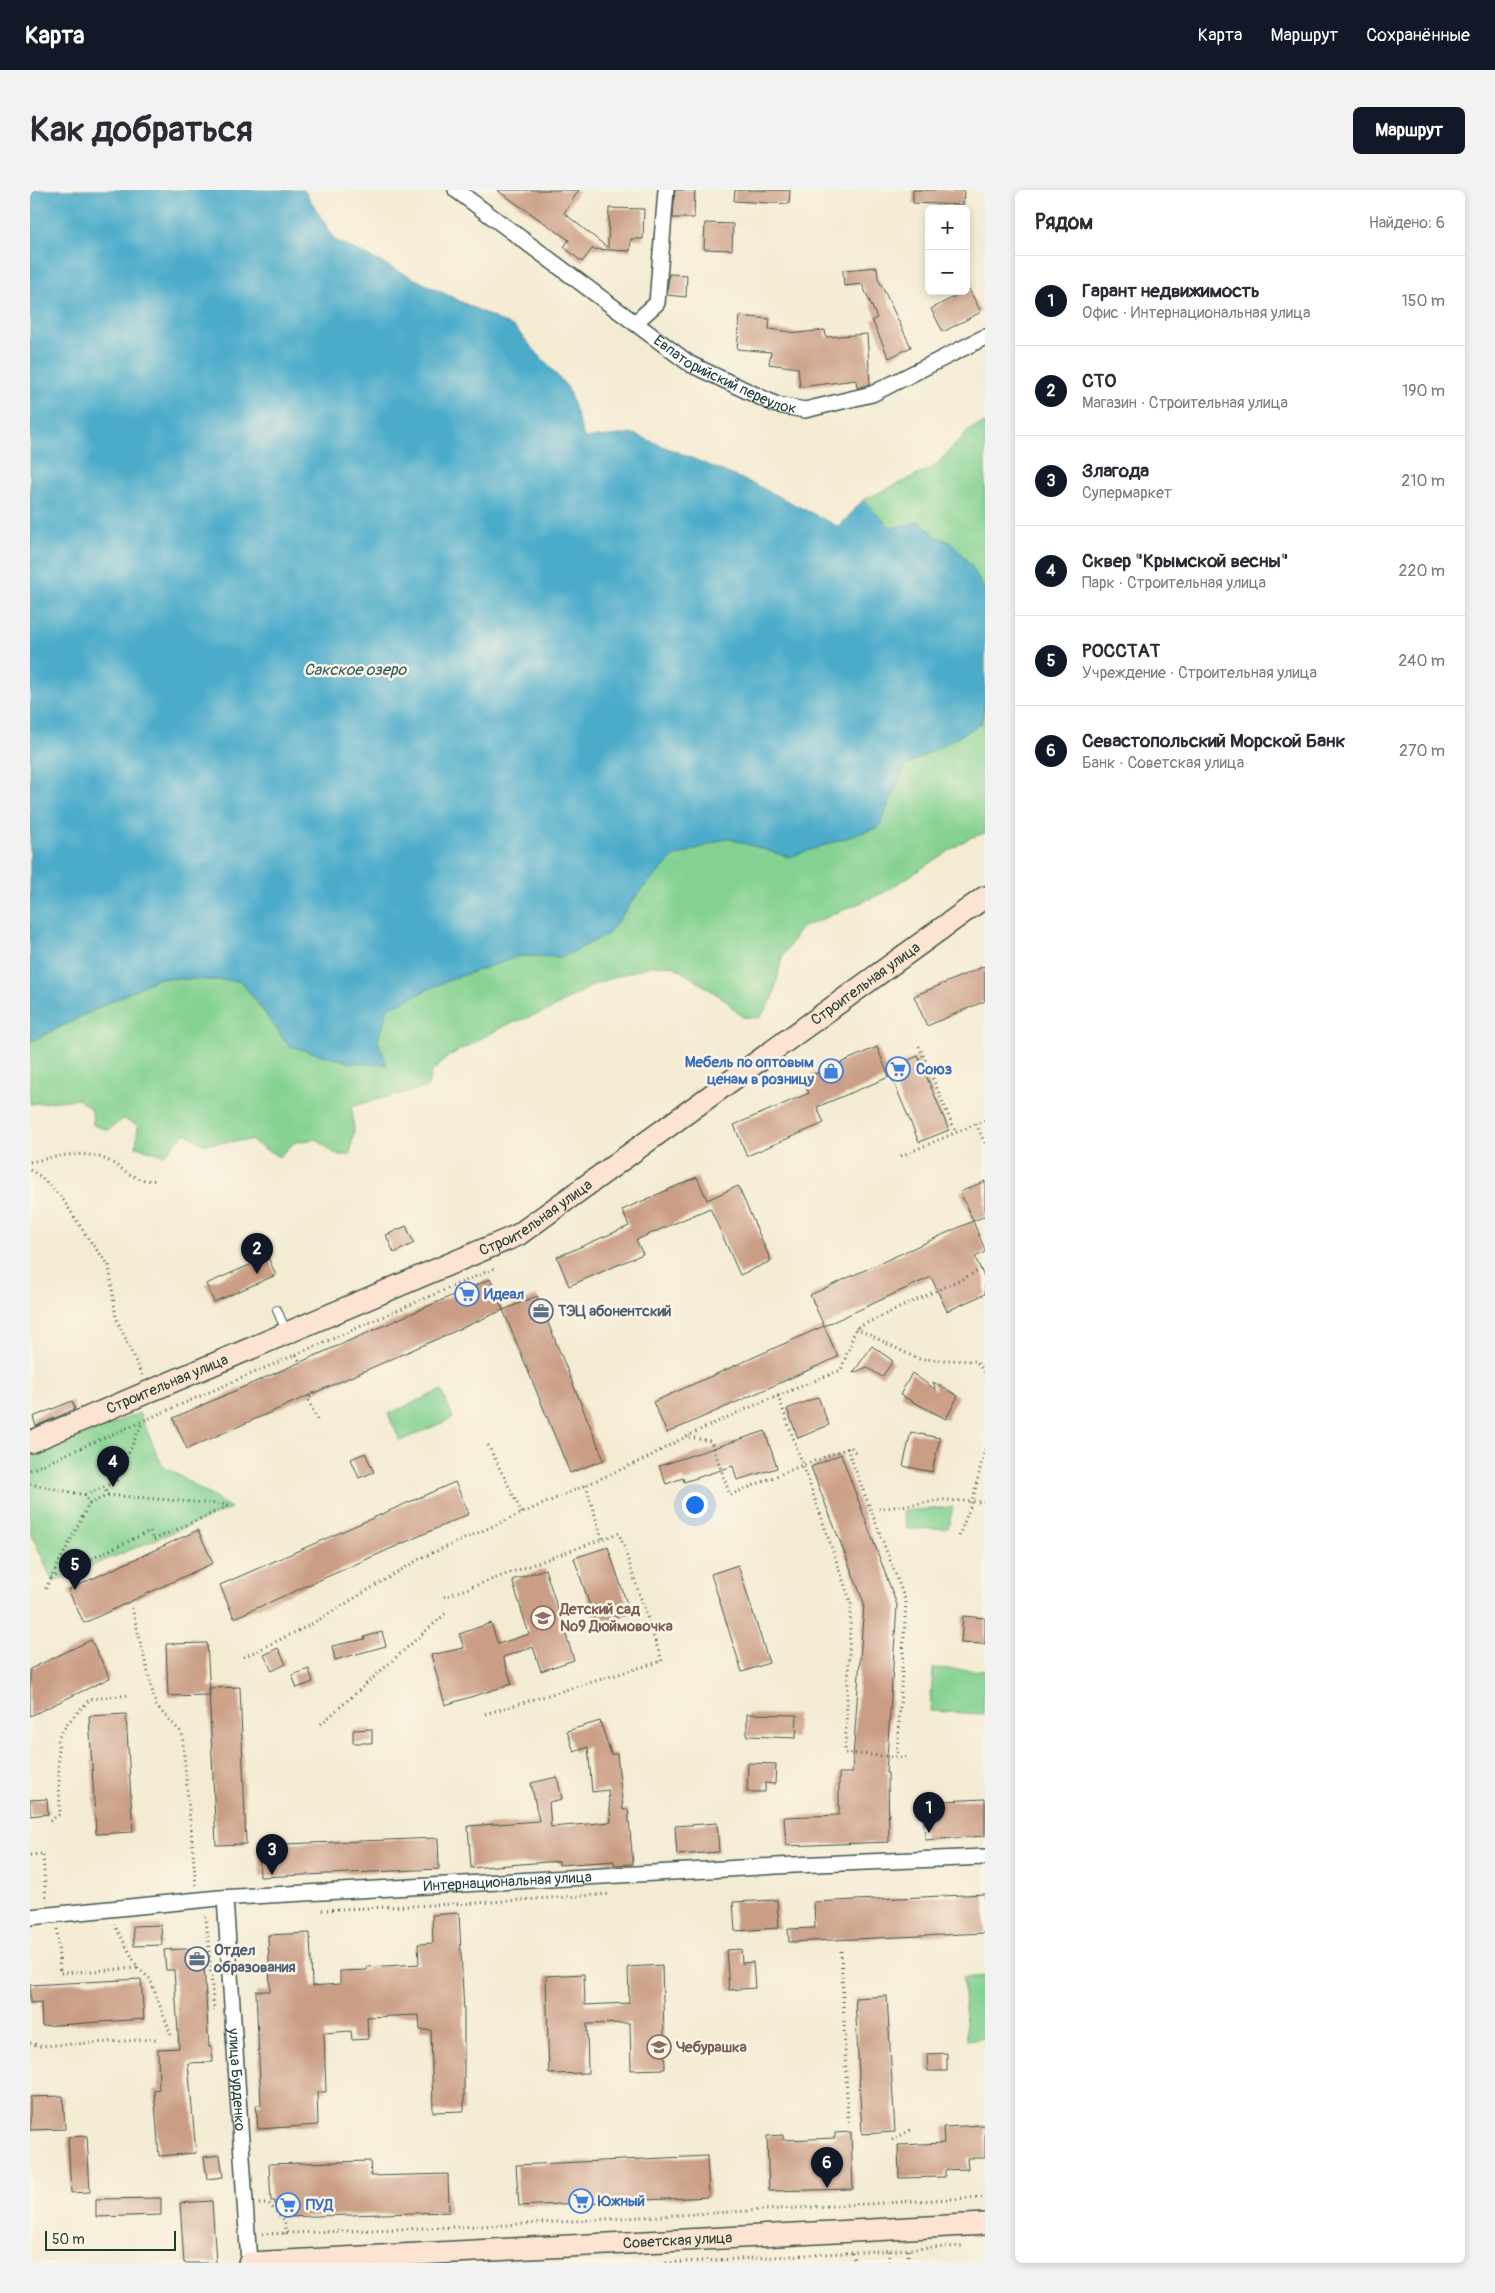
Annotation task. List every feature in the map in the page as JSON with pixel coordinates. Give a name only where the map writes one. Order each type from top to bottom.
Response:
[{"type":"street","name":"Евпаторийский переулок","points":[[456,190],[690,364],[776,405],[806,410],[872,394],[985,337]]},
{"type":"street","name":"Евпаторийский переулок","points":[[636,322],[657,303],[666,190]]},
{"type":"street","name":"Строительная улица","points":[[30,1442],[518,1235],[985,897]]},
{"type":"street","name":"Интернациональная улица","points":[[30,1917],[225,1898],[985,1856]]},
{"type":"street","name":"улица Бурденко","points":[[225,1898],[249,2263]]},
{"type":"street","name":"Советская улица","points":[[249,2263],[985,2224]]},
{"type":"lane","points":[[278,1310],[287,1332]]},
{"type":"path","points":[[918,1046],[956,1133]]},
{"type":"path","points":[[901,1156],[985,1120]]},
{"type":"path","points":[[976,1124],[985,1143]]},
{"type":"path","points":[[30,1162],[77,1154],[99,1157],[119,1167],[136,1179],[146,1182],[158,1180]]},
{"type":"path","points":[[30,1170],[40,1176],[62,1198],[92,1244],[109,1265],[116,1318],[150,1391]]},
{"type":"path","points":[[244,1657],[310,1626],[421,1558],[647,1458],[687,1437],[778,1396],[841,1370],[856,1328],[985,1268]]},
{"type":"path","points":[[856,1328],[918,1359],[976,1361],[985,1373]]},
{"type":"path","points":[[296,1355],[300,1362]]},
{"type":"path","points":[[314,1393],[308,1399],[318,1422]]},
{"type":"path","points":[[778,1396],[851,1603],[845,1753],[909,1758]]},
{"type":"path","points":[[30,1484],[85,1495],[116,1482],[142,1423]]},
{"type":"path","points":[[687,1437],[711,1441],[730,1495],[847,1448],[850,1447],[855,1452]]},
{"type":"path","points":[[488,1445],[522,1513]]},
{"type":"path","points":[[847,1448],[906,1602],[897,1757]]},
{"type":"path","points":[[959,1536],[972,1502],[985,1449]]},
{"type":"path","points":[[586,1485],[602,1539]]},
{"type":"path","points":[[104,1488],[108,1495]]},
{"type":"path","points":[[85,1495],[88,1504]]},
{"type":"path","points":[[45,1590],[50,1578],[88,1504],[108,1495],[231,1505],[153,1540],[150,1531],[50,1578]]},
{"type":"path","points":[[879,1509],[944,1500],[985,1502]]},
{"type":"path","points":[[444,1597],[619,1534],[662,1661],[485,1714]]},
{"type":"path","points":[[132,1608],[156,1706],[182,1733],[196,1889]]},
{"type":"path","points":[[321,1724],[446,1613]]},
{"type":"path","points":[[50,1821],[60,1814],[58,1739],[66,1725],[90,1699],[130,1695]]},
{"type":"path","points":[[30,1855],[43,1854],[46,1904],[51,1903]]},
{"type":"path","points":[[319,1910],[476,1903],[613,1893]]},
{"type":"path","points":[[114,1923],[138,1968],[150,1979],[172,2038]]},
{"type":"path","points":[[57,1929],[60,1973],[138,1968]]},
{"type":"path","points":[[841,1951],[848,2122]]},
{"type":"path","points":[[30,2043],[40,2046],[158,2039]]},
{"type":"path","points":[[892,2140],[911,2130]]},
{"type":"path","points":[[258,2196],[259,2212]]},
{"type":"path","points":[[260,2227],[261,2234],[285,2234],[516,2224],[985,2197]]},
{"type":"path","points":[[259,2204],[269,2204],[284,2221],[285,2234]]},
{"type":"path","points":[[273,2234],[274,2240]]},
{"type":"path","points":[[666,2263],[966,2246]]},
{"type":"path","points":[[908,2250],[908,2260]]},
{"type":"path","points":[[888,2251],[889,2263]]},
{"type":"path","points":[[852,2253],[854,2263]]},
{"type":"green space","points":[[985,423],[985,592],[972,567],[953,544],[935,535],[920,522],[891,528],[863,500],[934,467],[970,429]]},
{"type":"green space","points":[[985,695],[985,833],[969,838],[883,893],[801,928],[782,957],[773,998],[760,1018],[742,1017],[724,999],[672,965],[650,966],[597,983],[549,1010],[504,1026],[449,1056],[431,1073],[428,1087],[352,1106],[354,1131],[350,1155],[337,1155],[316,1139],[295,1142],[279,1157],[250,1140],[204,1144],[186,1133],[164,1155],[136,1146],[138,1125],[123,1119],[108,1130],[93,1125],[92,1110],[78,1099],[30,1104],[30,1042],[158,978],[241,981],[289,1046],[387,1065],[378,1041],[388,1008],[444,982],[519,956],[563,957],[608,934],[640,891],[674,857],[727,838],[789,857],[879,827],[905,766],[981,724]]},
{"type":"green space","points":[[441,1390],[453,1418],[400,1441],[388,1414]]},
{"type":"green space","points":[[139,1413],[162,1465],[231,1508],[53,1582],[30,1531],[30,1458]]},
{"type":"green space","points":[[953,1507],[948,1528],[907,1529],[902,1511]]},
{"type":"green space","points":[[933,1668],[985,1671],[983,1714],[930,1711]]},
{"type":"green space","points":[[985,1976],[985,2038],[967,2040],[963,1978]]},
{"type":"water","name":"Сакское озеро","points":[[30,190],[304,190],[335,240],[515,328],[568,388],[584,438],[634,434],[756,485],[839,527],[863,500],[891,528],[920,522],[935,535],[953,544],[972,567],[985,592],[985,695],[981,724],[905,766],[879,827],[789,857],[727,838],[674,857],[640,891],[608,934],[563,957],[519,956],[444,982],[388,1008],[378,1041],[387,1065],[352,1063],[289,1046],[241,981],[158,978],[30,1042]]},
{"type":"building","points":[[497,190],[579,190],[564,213],[608,248],[609,208],[644,209],[643,239],[631,239],[630,251],[592,249],[582,262],[564,247],[569,240]]},
{"type":"building","points":[[675,190],[695,190],[694,218],[673,218]]},
{"type":"building","points":[[735,190],[790,190],[789,204],[734,201]]},
{"type":"building","points":[[913,190],[964,190],[963,205],[913,203]]},
{"type":"building","points":[[705,223],[733,224],[732,250],[704,249]]},
{"type":"building","points":[[877,267],[878,278],[911,347],[889,358],[872,320],[877,318],[862,284],[844,286],[843,270]]},
{"type":"building","points":[[669,274],[687,275],[686,297],[667,295]]},
{"type":"building","points":[[970,291],[981,312],[943,332],[931,309],[958,295],[970,295]]},
{"type":"building","points":[[740,316],[770,319],[769,329],[798,333],[825,330],[826,337],[867,334],[870,384],[857,388],[856,380],[800,387],[798,368],[769,364],[771,352],[737,349]]},
{"type":"building","points":[[985,966],[985,1001],[927,1026],[914,996]]},
{"type":"building","points":[[877,1047],[889,1077],[817,1107],[824,1123],[747,1156],[734,1125],[809,1093],[803,1079]]},
{"type":"building","points":[[918,1056],[949,1130],[919,1142],[888,1069]]},
{"type":"building","points":[[697,1177],[707,1200],[738,1186],[771,1261],[740,1275],[710,1208],[636,1240],[643,1254],[569,1286],[557,1257],[629,1226],[622,1210]]},
{"type":"building","points":[[985,1181],[985,1216],[973,1221],[960,1192]]},
{"type":"building","points":[[973,1221],[985,1250],[985,1252],[975,1257],[985,1279],[985,1294],[947,1311],[931,1277],[824,1326],[810,1295]]},
{"type":"building","points":[[406,1226],[414,1243],[394,1253],[386,1235]]},
{"type":"building","points":[[268,1257],[276,1275],[214,1302],[206,1284]]},
{"type":"building","points":[[490,1279],[503,1310],[187,1449],[173,1418]]},
{"type":"building","points":[[537,1296],[604,1460],[570,1473],[503,1310]]},
{"type":"building","points":[[824,1326],[838,1357],[667,1433],[653,1402]]},
{"type":"building","points":[[872,1346],[893,1361],[882,1377],[867,1367],[853,1373]]},
{"type":"building","points":[[912,1373],[936,1390],[933,1382],[958,1396],[946,1419],[900,1395]]},
{"type":"building","points":[[818,1397],[829,1425],[798,1438],[787,1409]]},
{"type":"building","points":[[72,1401],[75,1409],[36,1426],[33,1417]]},
{"type":"building","points":[[765,1431],[777,1468],[737,1480],[733,1466],[684,1482],[683,1478],[666,1484],[659,1466]]},
{"type":"building","points":[[911,1432],[940,1438],[932,1472],[903,1466]]},
{"type":"building","points":[[365,1453],[374,1472],[359,1478],[351,1459]]},
{"type":"building","points":[[841,1454],[897,1605],[886,1773],[888,1773],[889,1842],[786,1846],[784,1817],[839,1815],[839,1773],[852,1773],[864,1603],[811,1467]]},
{"type":"building","points":[[455,1482],[469,1514],[234,1618],[220,1585]]},
{"type":"building","points":[[198,1530],[213,1563],[84,1623],[68,1590]]},
{"type":"building","points":[[608,1547],[630,1613],[596,1624],[574,1558]]},
{"type":"building","points":[[738,1565],[769,1663],[742,1672],[711,1574]]},
{"type":"building","name":"Детский сад №9 Дюймовочка","points":[[545,1569],[574,1660],[541,1671],[533,1647],[503,1657],[512,1684],[445,1705],[431,1655],[464,1648],[459,1634],[491,1623],[498,1644],[529,1634],[512,1580]]},
{"type":"building","points":[[963,1616],[985,1618],[985,1644],[961,1643]]},
{"type":"building","points":[[382,1632],[386,1646],[335,1660],[332,1646],[365,1639],[364,1637]]},
{"type":"building","points":[[91,1640],[110,1678],[30,1716],[30,1669]]},
{"type":"building","points":[[207,1643],[210,1695],[168,1696],[166,1644]]},
{"type":"building","points":[[278,1648],[286,1664],[272,1671],[264,1655]]},
{"type":"building","points":[[309,1669],[313,1682],[297,1688],[292,1675]]},
{"type":"building","points":[[240,1687],[246,1844],[216,1845],[209,1688]]},
{"type":"building","points":[[126,1714],[133,1832],[96,1834],[89,1716]]},
{"type":"building","points":[[747,1714],[797,1715],[796,1738],[747,1736]]},
{"type":"building","points":[[600,1721],[611,1754],[617,1754],[623,1810],[628,1809],[633,1864],[614,1865],[614,1861],[559,1865],[559,1861],[471,1868],[468,1826],[539,1821],[531,1783],[557,1777],[562,1799],[549,1802],[551,1827],[611,1822],[608,1790],[592,1792],[588,1747],[574,1752],[567,1731]]},
{"type":"building","points":[[372,1729],[372,1743],[353,1743],[353,1730]]},
{"type":"building","points":[[748,1763],[776,1764],[775,1784],[765,1783],[765,1792],[747,1792]]},
{"type":"building","points":[[47,1799],[48,1814],[30,1816],[30,1800]]},
{"type":"building","points":[[985,1799],[985,1836],[925,1840],[923,1802]]},
{"type":"building","points":[[717,1823],[719,1852],[677,1855],[675,1826]]},
{"type":"building","points":[[438,1838],[439,1869],[260,1877],[259,1845]]},
{"type":"building","points":[[985,1894],[985,1933],[789,1942],[788,1929],[815,1928],[814,1902]]},
{"type":"building","points":[[777,1900],[779,1928],[735,1931],[733,1902]]},
{"type":"building","points":[[459,1913],[464,2012],[464,2111],[433,2112],[431,2030],[420,2030],[419,2015],[367,2017],[368,2039],[352,2040],[351,2031],[324,2033],[326,2092],[317,2092],[318,2125],[258,2129],[256,2105],[261,2105],[256,1991],[270,1991],[268,1935],[310,1933],[312,1986],[340,1984],[340,1971],[367,1970],[367,1967],[419,1964],[418,1944],[433,1943],[432,1915]]},
{"type":"building","points":[[161,1925],[162,1945],[134,1946],[133,1926]]},
{"type":"building","points":[[203,1948],[209,2047],[212,2047],[213,2062],[188,2063],[196,2153],[159,2156],[154,2090],[159,2089],[158,2049],[179,2048],[174,1970],[166,1970],[164,1950]]},
{"type":"building","points":[[741,1949],[742,1963],[753,1962],[755,1988],[729,1990],[726,1950]]},
{"type":"building","points":[[662,1965],[665,2069],[631,2070],[630,2023],[587,2024],[588,2073],[549,2074],[546,1976],[584,1974],[585,2005],[629,2003],[628,1967]]},
{"type":"building","points":[[141,1979],[144,2019],[42,2026],[41,2002],[30,2003],[30,1985]]},
{"type":"building","points":[[887,1996],[895,2132],[862,2134],[855,1998]]},
{"type":"building","points":[[947,2053],[947,2071],[928,2071],[927,2054]]},
{"type":"building","points":[[63,2096],[65,2129],[30,2130],[30,2097]]},
{"type":"building","points":[[985,2125],[985,2158],[967,2158],[968,2169],[945,2170],[945,2177],[899,2178],[898,2145],[944,2143],[943,2127]]},
{"type":"building","points":[[851,2132],[853,2189],[769,2191],[767,2136],[783,2135],[783,2140],[835,2138],[835,2133]]},
{"type":"building","points":[[87,2136],[90,2192],[71,2193],[68,2137]]},
{"type":"building","points":[[220,2155],[223,2177],[207,2179],[204,2157]]},
{"type":"building","points":[[707,2156],[709,2197],[519,2206],[516,2165]]},
{"type":"building","points":[[370,2161],[371,2176],[448,2174],[449,2212],[283,2217],[283,2211],[279,2211],[279,2205],[275,2205],[275,2201],[271,2201],[269,2164]]},
{"type":"building","points":[[161,2198],[161,2215],[96,2217],[96,2199]]},
{"type":"building","points":[[212,2201],[216,2263],[184,2263],[180,2203]]},
{"type":"place","name":"Союз","points":[[898,1069]]},
{"type":"place","name":"Мебель по оптовым ценам в розницу","points":[[831,1071]]},
{"type":"place","name":"СТО","points":[[257,1274]]},
{"type":"place","name":"Идеал","points":[[467,1294]]},
{"type":"place","name":"ТЭЦ абонентский","points":[[541,1311]]},
{"type":"place","name":"Сквер \"Крымской весны\"","points":[[113,1487]]},
{"type":"place","name":"РОССТАТ","points":[[75,1590]]},
{"type":"place","name":"Детский сад №9 Дюймовочка","points":[[543,1618]]},
{"type":"place","name":"Гарант недвижимость","points":[[929,1833]]},
{"type":"place","name":"Злагода","points":[[272,1875]]},
{"type":"place","name":"Отдел образования","points":[[197,1959]]},
{"type":"place","name":"Чебурашка","points":[[659,2047]]},
{"type":"place","name":"Севастопольский Морской Банк","points":[[827,2188]]},
{"type":"place","name":"Южный","points":[[581,2201]]},
{"type":"place","name":"ПУД","points":[[288,2205]]}]
